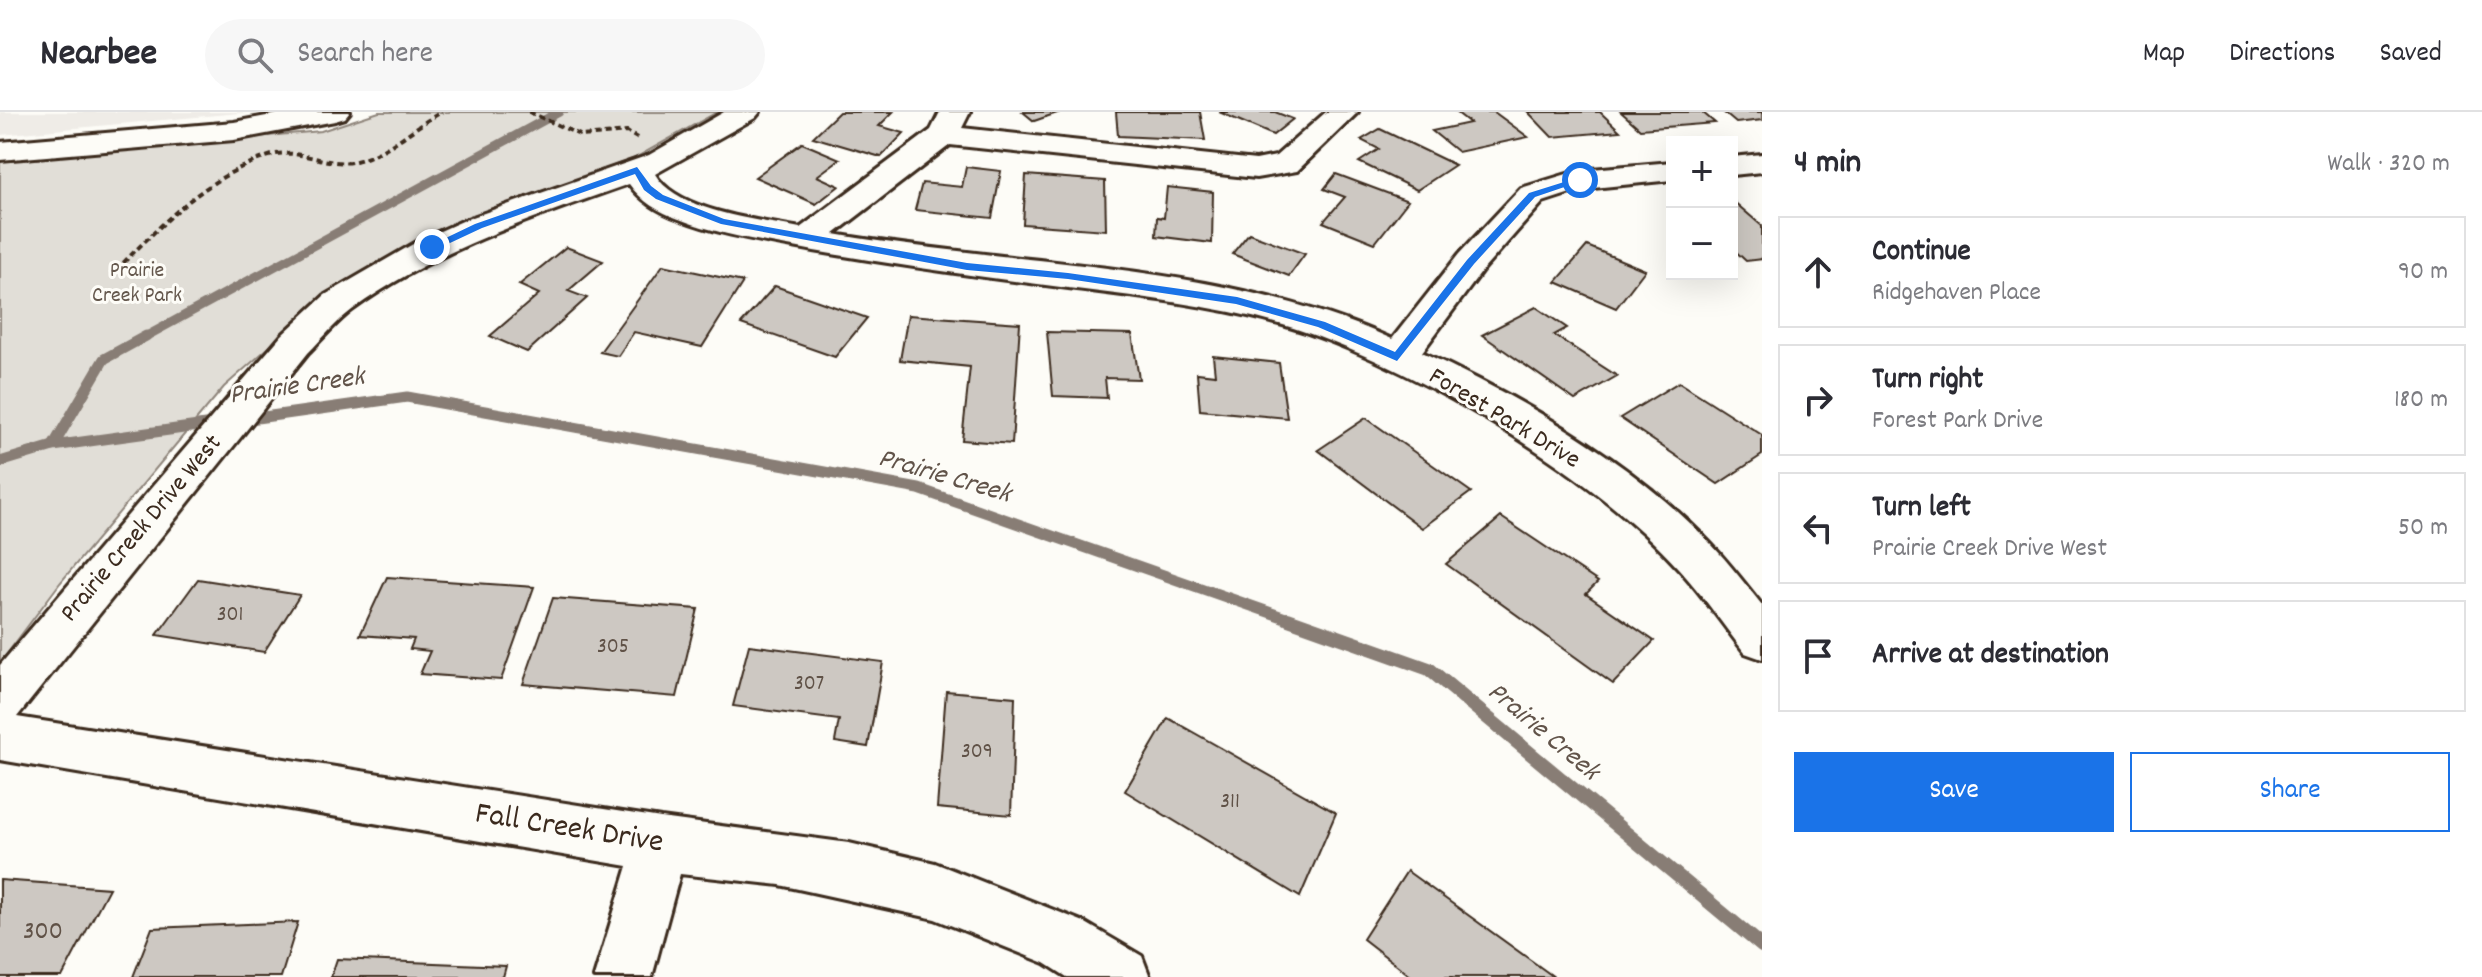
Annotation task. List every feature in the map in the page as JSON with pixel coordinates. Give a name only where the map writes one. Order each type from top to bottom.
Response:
[{"type":"street","points":[[0,151],[234,131],[335,112]]},
{"type":"street","name":"Prairie Creek Drive West","points":[[0,701],[295,344],[338,303],[432,247],[639,154],[679,151],[745,112]]},
{"type":"street","points":[[806,239],[949,124],[1256,169],[1286,164],[1343,112]]},
{"type":"street","name":"Forest Park Drive","points":[[639,154],[647,188],[689,210],[721,221],[967,267],[1068,276],[1237,301],[1321,324],[1397,358],[1511,419],[1587,468],[1656,520],[1694,555],[1762,639]]},
{"type":"street","points":[[1738,165],[1762,163]]},
{"type":"street","points":[[1397,358],[1471,262],[1532,195],[1580,180],[1666,172]]},
{"type":"street","name":"Fall Creek Drive","points":[[0,737],[661,845],[780,858],[935,891],[1064,942],[1121,977]]},
{"type":"street","points":[[623,977],[661,845]]},
{"type":"path","points":[[116,270],[197,191],[275,154],[350,162],[383,151],[416,125],[442,112]]},
{"type":"path","points":[[529,112],[582,136],[627,132],[639,154]]},
{"type":"shaded area","points":[[0,112],[250,112],[0,135]]},
{"type":"green space","name":"Prairie Creek Park","points":[[379,112],[717,112],[633,159],[460,220],[395,254],[310,311],[224,387],[60,583],[0,663],[0,161],[321,131]]},
{"type":"building","points":[[839,112],[893,112],[879,126],[904,133],[881,157],[813,137]]},
{"type":"building","points":[[1023,112],[1060,112],[1034,121]]},
{"type":"building","points":[[1116,112],[1200,112],[1205,140],[1118,136]]},
{"type":"building","points":[[1219,112],[1275,112],[1293,119],[1273,135]]},
{"type":"building","points":[[1456,112],[1494,112],[1528,137],[1458,152],[1432,131],[1470,123]]},
{"type":"building","points":[[1528,112],[1600,112],[1620,131],[1552,137]]},
{"type":"building","points":[[1621,112],[1702,112],[1715,123],[1640,129]]},
{"type":"building","points":[[1723,112],[1762,112],[1762,120],[1736,123]]},
{"type":"building","points":[[1380,129],[1455,165],[1417,190],[1359,162],[1379,149],[1361,140]]},
{"type":"building","points":[[802,143],[840,159],[817,176],[839,186],[816,204],[755,177]]},
{"type":"building","points":[[966,167],[1001,171],[992,218],[915,210],[922,183],[962,187]]},
{"type":"building","points":[[1336,174],[1408,201],[1375,243],[1323,222],[1345,197],[1324,189]]},
{"type":"building","points":[[1026,175],[1105,181],[1106,230],[1023,224]]},
{"type":"building","points":[[1167,187],[1213,192],[1212,243],[1156,236],[1157,217],[1164,218]]},
{"type":"building","points":[[1738,205],[1762,226],[1762,259],[1746,261],[1738,254]]},
{"type":"building","points":[[1249,233],[1305,254],[1289,276],[1232,254]]},
{"type":"building","points":[[1587,246],[1645,270],[1616,308],[1556,282]]},
{"type":"building","points":[[566,247],[603,261],[568,291],[587,298],[527,352],[490,336],[539,294],[519,285]]},
{"type":"building","points":[[663,265],[743,282],[702,347],[634,332],[618,356],[600,352]]},
{"type":"building","points":[[775,286],[867,318],[835,357],[741,324]]},
{"type":"building","points":[[1536,307],[1567,328],[1554,335],[1617,376],[1575,400],[1482,335]]},
{"type":"building","points":[[908,315],[1020,323],[1012,444],[962,440],[970,367],[900,360]]},
{"type":"building","points":[[1047,332],[1132,334],[1139,379],[1105,378],[1107,398],[1053,396]]},
{"type":"building","points":[[1213,356],[1279,363],[1287,418],[1200,410],[1197,373],[1215,375]]},
{"type":"building","points":[[1679,382],[1762,435],[1762,455],[1718,484],[1620,418]]},
{"type":"building","points":[[1366,418],[1471,492],[1422,528],[1318,450]]},
{"type":"building","points":[[1501,517],[1598,582],[1586,594],[1654,641],[1613,684],[1446,564]]},
{"type":"building","points":[[387,577],[534,587],[501,680],[420,674],[430,651],[410,649],[414,639],[360,635]]},
{"type":"building","points":[[198,579],[300,595],[264,652],[157,635]]},
{"type":"building","points":[[553,598],[698,609],[677,697],[523,684]]},
{"type":"building","points":[[749,645],[883,662],[868,747],[835,742],[839,720],[733,706]]},
{"type":"building","points":[[946,691],[1015,697],[1011,815],[937,808]]},
{"type":"building","points":[[1168,718],[1336,813],[1300,897],[1125,791]]},
{"type":"building","points":[[1407,871],[1554,977],[1412,977],[1363,939]]},
{"type":"building","points":[[0,880],[109,888],[62,977],[0,977]]},
{"type":"building","points":[[298,922],[281,977],[133,977],[152,928]]},
{"type":"building","points":[[337,959],[506,966],[503,977],[331,977]]},
{"type":"waterway","points":[[143,338],[559,112]]},
{"type":"waterway","points":[[53,446],[104,359],[146,336]]},
{"type":"waterway","name":"Prairie Creek","points":[[242,420],[407,397],[919,489],[1294,621]]},
{"type":"waterway","name":"Prairie Creek","points":[[53,446],[220,423]]},
{"type":"waterway","name":"Prairie Creek","points":[[0,462],[53,446]]},
{"type":"waterway","name":"Prairie Creek","points":[[1288,619],[1429,669],[1762,946]]},
{"type":"route","points":[[432,247],[479,226],[637,170],[647,188],[660,197],[721,221],[967,267],[1068,276],[1237,301],[1321,324],[1397,358],[1471,262],[1532,195],[1580,180]]}]
